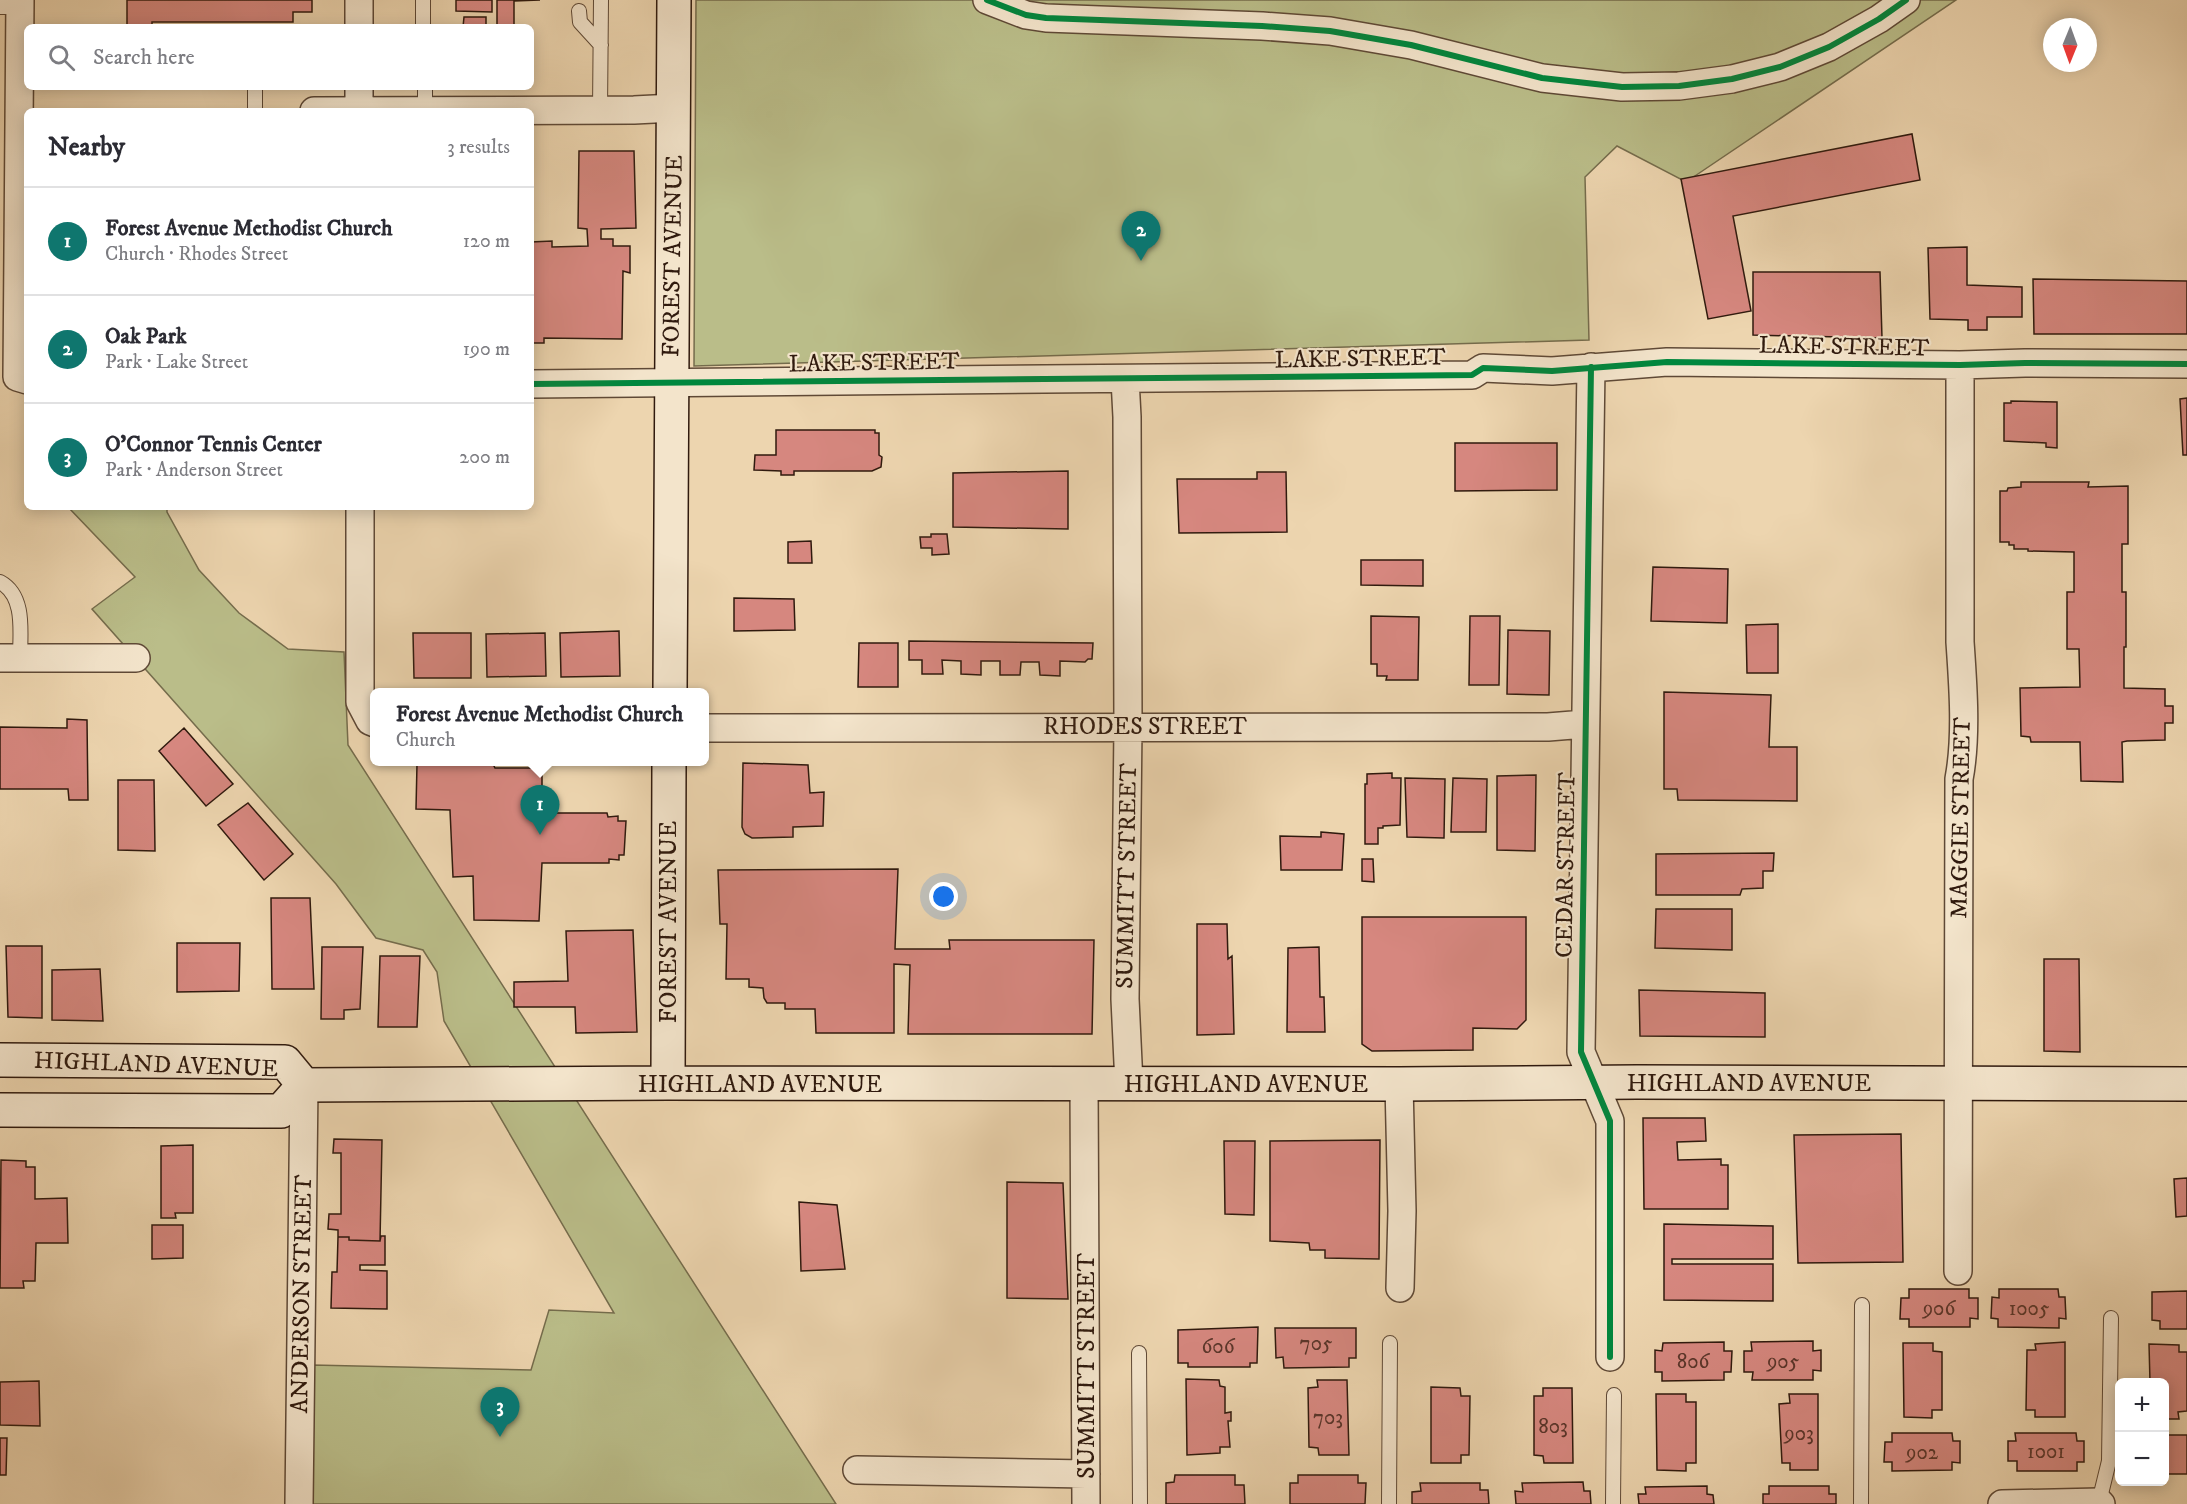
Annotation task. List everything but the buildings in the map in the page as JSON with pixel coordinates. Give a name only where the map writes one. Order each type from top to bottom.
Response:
[{"type":"main road","name":"FOREST AVENUE","points":[[670,688],[674,0]]},
{"type":"main road","name":"FOREST AVENUE","points":[[668,1083],[669,766]]},
{"type":"main road","name":"HIGHLAND AVENUE","points":[[0,1060],[285,1062],[304,1085]]},
{"type":"main road","name":"HIGHLAND AVENUE","points":[[0,1110],[281,1111],[304,1085],[604,1083],[2187,1084]]},
{"type":"street","points":[[359,0],[359,24]]},
{"type":"street","points":[[987,0],[1026,15],[1046,18],[1262,26],[1330,31],[1411,45],[1542,78],[1622,87],[1690,85],[1732,79],[1780,67],[1829,47],[1879,19],[1906,0]]},
{"type":"street","points":[[14,5],[24,39],[22,378]]},
{"type":"street","points":[[331,108],[359,103],[425,98],[600,110],[674,108]]},
{"type":"street","name":"LAKE STREET","points":[[534,384],[1472,375],[1483,368],[1552,371],[1667,362],[1960,365],[2187,364]]},
{"type":"street","name":"MAGGIE STREET","points":[[1958,1271],[1959,791],[1962,764],[1963,692],[1960,642],[1960,365]]},
{"type":"street","name":"CEDAR STREET","points":[[1591,367],[1581,1052],[1610,1120],[1612,1138],[1610,1357]]},
{"type":"street","name":"SUMMITT STREET","points":[[1125,379],[1128,726],[1125,999],[1129,1084]]},
{"type":"street","points":[[360,510],[360,702],[370,719]]},
{"type":"street","points":[[10,658],[136,658]]},
{"type":"street","name":"RHODES STREET","points":[[709,728],[1548,727],[1585,724]]},
{"type":"street","name":"SUMMITT STREET","points":[[1084,1084],[1086,1504]]},
{"type":"street","points":[[1399,1084],[1402,1211],[1400,1288]]},
{"type":"street","name":"ANDERSON STREET","points":[[299,1504],[304,1085]]},
{"type":"street","points":[[856,1470],[1086,1474]]},
{"type":"street","points":[[2002,1504],[2100,1503]]},
{"type":"lane","points":[[423,0],[423,24]]},
{"type":"lane","points":[[600,110],[601,0]]},
{"type":"lane","points":[[579,11],[580,22],[601,45]]},
{"type":"lane","points":[[255,90],[255,108]]},
{"type":"lane","points":[[0,582],[10,588],[20,612],[10,658]]},
{"type":"lane","points":[[1861,1504],[1862,1305]]},
{"type":"lane","points":[[2100,1503],[2109,1461],[2110,1318]]},
{"type":"lane","points":[[1389,1504],[1390,1343]]},
{"type":"lane","points":[[1139,1353],[1140,1504]]},
{"type":"lane","points":[[1613,1504],[1614,1395]]},
{"type":"green space","points":[[696,0],[1956,0],[1686,182],[1617,146],[1585,177],[1589,340],[694,366]]},
{"type":"green space","points":[[71,510],[167,510],[199,570],[239,613],[288,649],[344,652],[348,745],[836,1504],[310,1504],[313,1365],[531,1370],[549,1310],[614,1313],[444,1021],[437,972],[423,950],[376,938],[336,884],[92,609],[135,577]]},
{"type":"cycle path","points":[[987,0],[1026,15],[1046,18],[1262,26],[1330,31],[1411,45],[1542,78],[1622,87],[1679,86],[1732,79],[1780,67],[1829,47],[1879,19],[1906,0]]},
{"type":"cycle path","points":[[534,384],[1472,375],[1483,368],[1552,371],[1667,362],[1960,365],[2187,364]]},
{"type":"cycle path","points":[[1591,367],[1581,1052],[1610,1121],[1610,1357]]},
{"type":"place","name":"Oak Park","points":[[1141,261]]},
{"type":"place","name":"Forest Avenue Methodist Church","points":[[540,835]]},
{"type":"place","name":"O'Connor Tennis Center","points":[[500,1437]]}]
